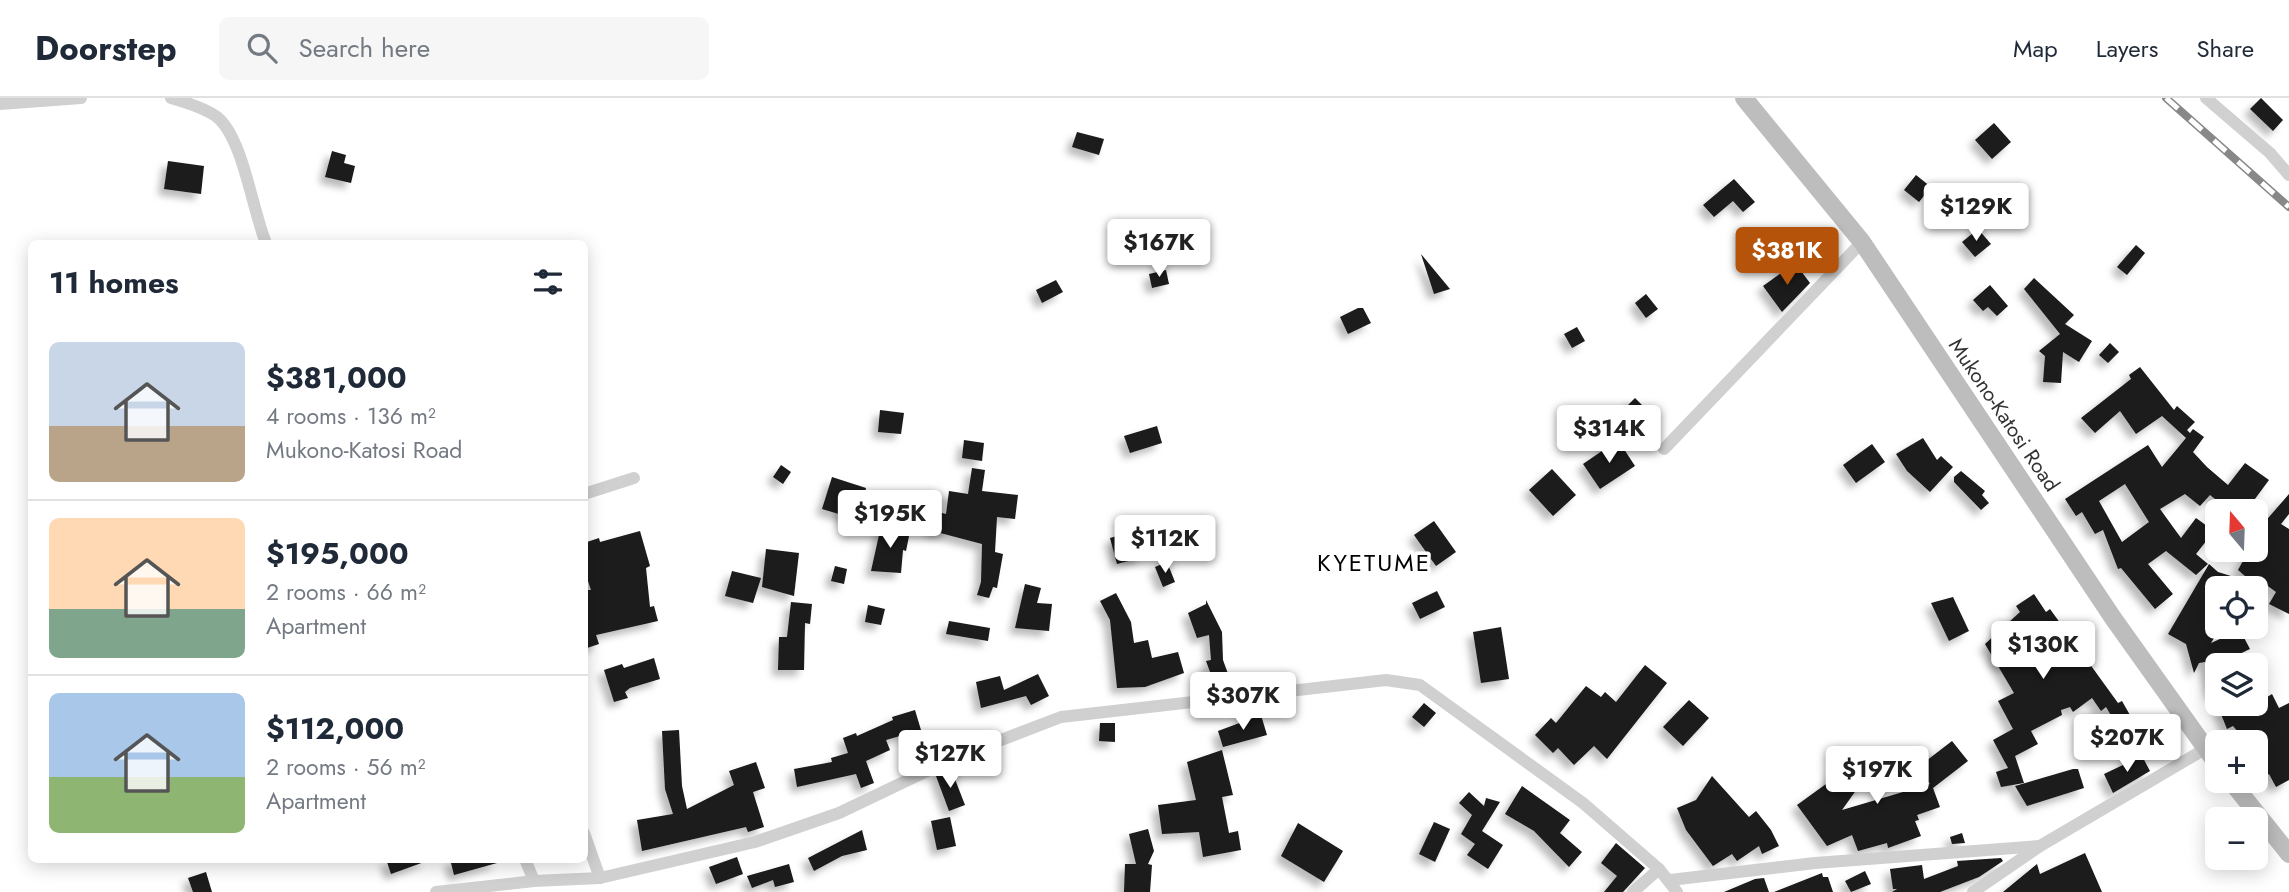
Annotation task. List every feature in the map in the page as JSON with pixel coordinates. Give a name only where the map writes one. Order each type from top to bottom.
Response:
[{"type":"main road","name":"Mukono-Katosi Road","points":[[1744,98],[1862,242],[2105,607],[2205,749]]},
{"type":"main road","points":[[2240,793],[2289,854]]},
{"type":"street","points":[[0,104],[81,98]]},
{"type":"street","points":[[171,98],[217,117],[234,139],[255,215],[266,240]]},
{"type":"street","points":[[2206,98],[2270,153],[2289,175]]},
{"type":"street","points":[[1664,449],[1862,242]]},
{"type":"street","points":[[588,493],[635,478]]},
{"type":"street","points":[[436,892],[534,880],[600,878],[755,842],[839,813],[954,758],[1062,717],[1386,680],[1420,685],[1583,803],[1659,869],[1677,892]]},
{"type":"street","points":[[1973,892],[2040,845],[2205,749]]},
{"type":"street","points":[[588,845],[600,878]]},
{"type":"street","points":[[1670,880],[1815,863],[2040,845]]},
{"type":"street","points":[[527,863],[534,880]]},
{"type":"street","points":[[1633,892],[1659,869]]},
{"type":"building","points":[[2261,98],[2283,120],[2273,131],[2250,109]]},
{"type":"building","points":[[1994,123],[2011,142],[1992,159],[1975,140]]},
{"type":"building","points":[[1077,132],[1104,139],[1099,155],[1072,147]]},
{"type":"building","points":[[332,151],[346,155],[344,163],[355,166],[351,183],[325,177]]},
{"type":"building","points":[[168,161],[204,166],[201,194],[164,189]]},
{"type":"building","points":[[1916,175],[1931,187],[1919,202],[1904,190]]},
{"type":"building","points":[[1734,179],[1755,202],[1743,212],[1733,201],[1714,217],[1703,205]]},
{"type":"building","points":[[1978,229],[1991,244],[1975,257],[1962,242]]},
{"type":"building","points":[[2136,245],[2145,253],[2127,275],[2117,267]]},
{"type":"building","points":[[1421,254],[1450,289],[1434,294]]},
{"type":"building","points":[[1795,263],[1810,283],[1782,312],[1763,286]]},
{"type":"building","points":[[1166,270],[1169,284],[1152,288],[1149,274]]},
{"type":"building","points":[[2034,278],[2074,315],[2065,324],[2092,341],[2079,362],[2063,352],[2061,383],[2043,382],[2045,356],[2039,351],[2060,334],[2024,289]]},
{"type":"building","points":[[1056,280],[1063,292],[1042,303],[1036,290]]},
{"type":"building","points":[[1990,285],[2008,306],[1997,316],[1988,307],[1983,311],[1973,300]]},
{"type":"building","points":[[1646,294],[1658,309],[1646,318],[1635,303]]},
{"type":"building","points":[[1363,308],[1371,323],[1348,334],[1340,317]]},
{"type":"building","points":[[1577,327],[1585,341],[1572,348],[1564,334]]},
{"type":"building","points":[[2110,343],[2119,352],[2108,363],[2099,355]]},
{"type":"building","points":[[2140,367],[2174,410],[2177,406],[2195,422],[2187,430],[2190,433],[2193,429],[2204,437],[2193,452],[2228,485],[2245,463],[2269,480],[2255,499],[2215,499],[2210,495],[2200,506],[2185,494],[2160,509],[2181,538],[2196,518],[2205,524],[2205,542],[2196,554],[2208,564],[2196,575],[2166,551],[2148,564],[2173,594],[2155,609],[2121,568],[2118,569],[2103,530],[2095,534],[2082,512],[2076,516],[2065,499],[2148,445],[2162,467],[2186,438],[2162,416],[2136,434],[2120,411],[2095,433],[2081,418],[2131,379],[2129,375]],"holes":[[[2125,484],[2149,522],[2122,542],[2099,501]]]},
{"type":"building","points":[[1635,398],[1647,410],[1632,424],[1621,412]]},
{"type":"building","points":[[880,410],[904,413],[901,434],[878,432]]},
{"type":"building","points":[[1157,426],[1162,443],[1130,453],[1124,436]]},
{"type":"building","points":[[1923,438],[1937,460],[1941,456],[1953,467],[1930,492],[1907,471],[1896,454]]},
{"type":"building","points":[[964,440],[984,443],[982,461],[962,458]]},
{"type":"building","points":[[1618,440],[1635,466],[1600,489],[1583,464]]},
{"type":"building","points":[[1872,444],[1885,462],[1856,483],[1843,465]]},
{"type":"building","points":[[781,465],[791,472],[783,484],[773,477]]},
{"type":"building","points":[[972,468],[985,470],[982,491],[1018,495],[1015,519],[997,517],[995,552],[1003,554],[997,588],[993,587],[989,598],[977,595],[981,582],[982,544],[929,530],[934,511],[946,514],[949,491],[968,494]]},
{"type":"building","points":[[1552,469],[1576,495],[1553,516],[1529,490]]},
{"type":"building","points":[[1961,471],[1985,491],[1982,495],[1989,503],[1981,510],[1954,482],[1954,477]]},
{"type":"building","points":[[832,477],[866,488],[859,520],[822,509]]},
{"type":"building","points":[[2289,494],[2289,514],[2281,524],[2289,529],[2289,614],[2269,604],[2276,592],[2268,586],[2268,576],[2245,576],[2238,570],[2242,562],[2268,562],[2268,518]]},
{"type":"building","points":[[1434,521],[1456,552],[1436,566],[1414,535]]},
{"type":"building","points":[[881,526],[910,531],[906,551],[903,550],[901,573],[871,571]]},
{"type":"building","points":[[640,531],[650,566],[646,568],[650,607],[654,606],[658,621],[596,635],[599,644],[588,648],[588,590],[591,590],[588,581],[588,542],[599,538],[600,542]]},
{"type":"building","points":[[1136,531],[1143,557],[1117,564],[1110,538]]},
{"type":"building","points":[[766,549],[799,553],[794,596],[762,587]]},
{"type":"building","points":[[1167,562],[1175,582],[1163,587],[1155,567]]},
{"type":"building","points":[[2209,564],[2218,572],[2231,576],[2205,576],[2205,639],[2213,639],[2211,643],[2220,639],[2245,639],[2250,649],[2242,653],[2205,653],[2205,662],[2199,663],[2194,673],[2186,644],[2168,634]]},
{"type":"building","points":[[835,566],[847,569],[844,584],[831,581]]},
{"type":"building","points":[[732,571],[761,578],[753,603],[725,596]]},
{"type":"building","points":[[1025,584],[1041,588],[1037,603],[1052,604],[1049,631],[1015,628]]},
{"type":"building","points":[[1437,591],[1445,607],[1420,619],[1412,603]]},
{"type":"building","points":[[1116,593],[1131,622],[1134,643],[1148,640],[1152,658],[1178,652],[1184,673],[1145,687],[1117,688],[1110,620],[1100,601]]},
{"type":"building","points":[[2034,594],[2046,612],[2050,609],[2118,703],[2122,701],[2135,724],[2121,732],[2106,707],[2101,711],[2092,698],[2073,712],[2070,707],[2061,710],[2062,715],[2031,731],[2038,744],[2015,756],[2024,783],[2001,787],[1996,772],[2008,768],[1993,740],[2013,729],[1998,701],[2014,693],[1985,644],[2020,612],[2016,606]]},
{"type":"building","points":[[1953,597],[1969,631],[1949,641],[1931,603]]},
{"type":"building","points":[[1206,600],[1222,632],[1223,660],[1231,682],[1216,688],[1206,661],[1211,660],[1209,635],[1197,638],[1188,613],[1206,604]]},
{"type":"building","points":[[791,602],[812,604],[810,624],[805,623],[804,670],[778,670],[779,637],[787,637]]},
{"type":"building","points":[[868,605],[885,609],[881,625],[865,622]]},
{"type":"building","points":[[949,621],[990,628],[988,641],[946,634]]},
{"type":"building","points":[[1501,627],[1509,679],[1481,683],[1473,632]]},
{"type":"building","points":[[654,658],[660,679],[630,688],[625,692],[628,698],[614,702],[604,670],[622,664],[624,668]]},
{"type":"building","points":[[1645,665],[1667,683],[1607,759],[1594,746],[1574,765],[1558,748],[1553,753],[1535,735],[1551,718],[1556,723],[1586,686],[1601,697],[1605,692],[1616,702]]},
{"type":"building","points":[[1038,674],[1049,696],[1031,705],[1026,696],[981,708],[976,682],[1000,676],[1004,690]]},
{"type":"building","points":[[2272,694],[2279,708],[2289,703],[2289,780],[2276,787],[2268,775],[2268,730],[2236,730],[2233,726],[2227,729],[2222,716],[2268,716],[2268,696]]},
{"type":"building","points":[[1689,700],[1709,718],[1683,746],[1663,727]]},
{"type":"building","points":[[1424,703],[1436,713],[1424,727],[1412,717]]},
{"type":"building","points":[[915,710],[921,730],[886,740],[890,750],[866,761],[874,783],[861,788],[856,774],[797,787],[794,769],[832,762],[831,758],[848,753],[843,738],[856,733],[857,736],[893,720],[892,717]]},
{"type":"building","points":[[1261,715],[1267,735],[1223,747],[1218,731]]},
{"type":"building","points":[[1100,723],[1115,723],[1115,742],[1099,741]]},
{"type":"building","points":[[679,730],[682,786],[687,809],[734,785],[729,771],[756,762],[765,788],[753,792],[764,827],[748,832],[746,827],[642,851],[637,820],[673,814],[665,789],[662,731]]},
{"type":"building","points":[[1952,741],[1968,761],[1933,788],[1940,807],[1917,815],[1919,820],[1915,821],[1921,836],[1888,848],[1887,843],[1858,851],[1852,835],[1827,846],[1797,805],[1826,784],[1841,763],[1864,779],[1842,810],[1930,784],[1917,768]]},
{"type":"building","points":[[1222,750],[1233,795],[1222,797],[1229,833],[1238,831],[1241,850],[1203,857],[1199,832],[1162,834],[1158,805],[1196,800],[1187,762]]},
{"type":"building","points":[[2142,756],[2150,771],[2113,793],[2104,774]]},
{"type":"building","points":[[951,769],[965,805],[949,811],[936,776]]},
{"type":"building","points":[[2078,769],[2084,788],[2027,806],[2015,786]]},
{"type":"building","points":[[1712,776],[1749,817],[1756,811],[1771,830],[1779,846],[1762,854],[1759,846],[1737,861],[1732,854],[1713,866],[1686,830],[1677,808],[1696,800]]},
{"type":"building","points":[[1522,786],[1570,820],[1560,833],[1582,852],[1569,867],[1534,831],[1505,814]]},
{"type":"building","points":[[1469,792],[1484,806],[1486,798],[1500,802],[1482,831],[1503,845],[1488,869],[1467,855],[1475,844],[1461,834],[1472,815],[1459,803]]},
{"type":"building","points":[[950,817],[956,846],[937,850],[931,821]]},
{"type":"building","points":[[1434,822],[1450,829],[1435,862],[1419,854]]},
{"type":"building","points":[[1298,823],[1343,851],[1324,882],[1281,856]]},
{"type":"building","points":[[1148,829],[1154,851],[1148,864],[1152,865],[1150,892],[1124,892],[1125,864],[1136,864],[1129,834]]},
{"type":"building","points":[[862,830],[867,850],[842,856],[814,871],[808,858]]},
{"type":"building","points":[[1962,833],[1965,843],[1952,844],[1950,837]]},
{"type":"building","points":[[1616,843],[1645,868],[1623,892],[1604,892],[1617,876],[1601,863]]},
{"type":"building","points":[[2085,853],[2102,892],[2003,892],[2037,864],[2040,874]]},
{"type":"building","points":[[737,857],[743,874],[716,884],[709,867]]},
{"type":"building","points":[[2001,858],[2003,861],[1979,877],[1940,892],[1892,892],[1897,889],[1893,889],[1890,869],[1922,865],[1924,879],[1958,866],[1957,861]]},
{"type":"building","points":[[387,863],[421,863],[391,874]]},
{"type":"building","points":[[451,863],[497,863],[454,875]]},
{"type":"building","points":[[789,864],[794,882],[775,887],[773,880],[752,888],[747,876]]},
{"type":"building","points":[[1865,871],[1871,884],[1851,892],[1845,881]]},
{"type":"building","points":[[206,872],[212,892],[193,892],[188,878]]},
{"type":"building","points":[[1822,873],[1823,877],[1828,877],[1833,892],[1774,892]]},
{"type":"building","points":[[1764,878],[1769,892],[1724,892],[1755,879]]},
{"type":"railway","points":[[2166,98],[2289,207]]},
{"type":"district","name":"KYETUME","points":[[1374,563]]}]
